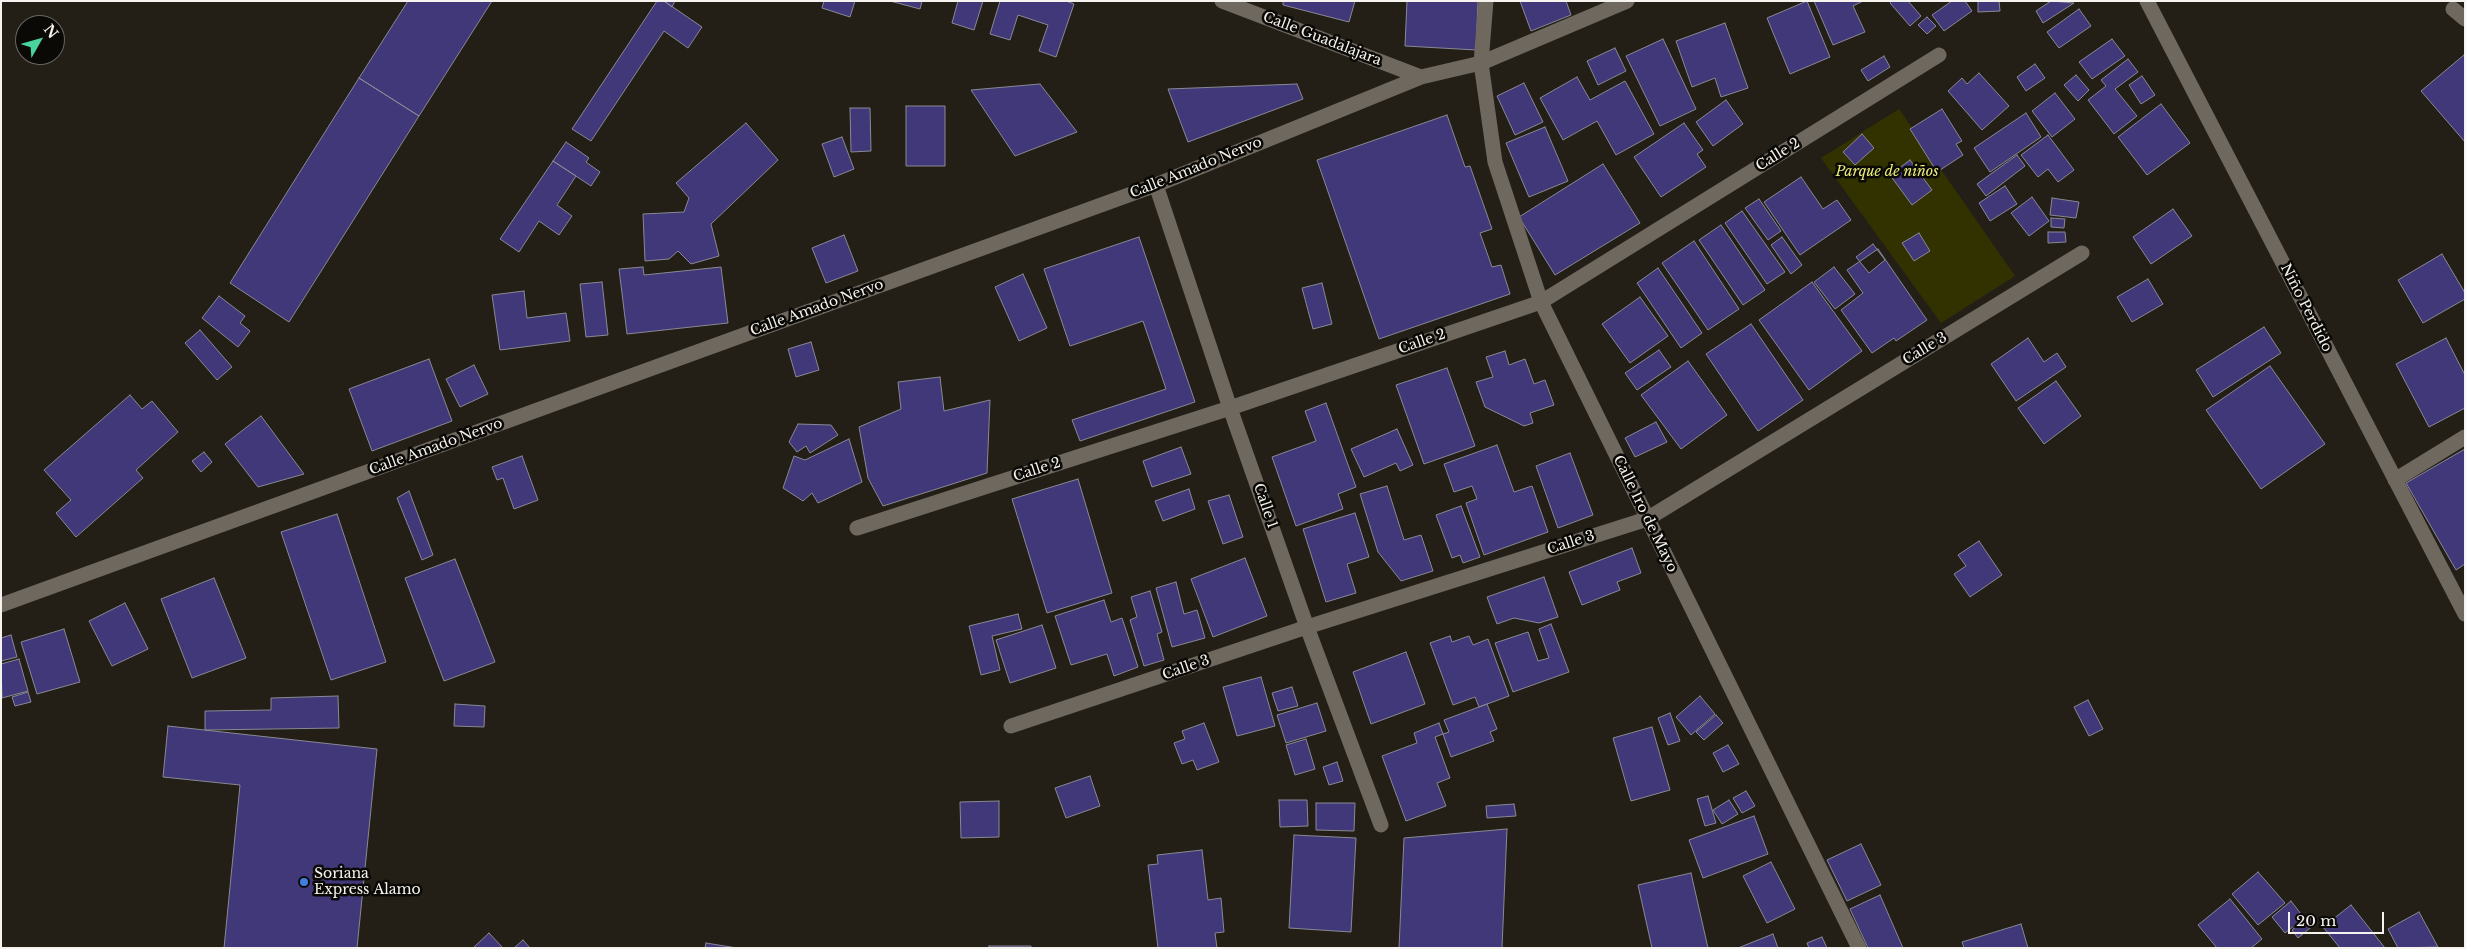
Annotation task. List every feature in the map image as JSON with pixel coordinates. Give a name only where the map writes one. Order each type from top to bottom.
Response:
[{"type":"street","name":"Calle Guadalajara","points":[[1222,1],[1421,77]]},
{"type":"street","name":"Calle 1ro de Mayo","points":[[1486,1],[1481,63],[1495,162],[1541,302],[1859,948]]},
{"type":"street","name":"Calle Amado Nervo","points":[[1,605],[1156,185],[1421,77],[1481,63],[1627,1]]},
{"type":"street","name":"Niño Perdido","points":[[2147,1],[2465,614]]},
{"type":"street","points":[[2453,9],[2465,20]]},
{"type":"street","name":"Calle 2","points":[[857,528],[1230,408],[1541,302],[1939,55]]},
{"type":"street","name":"Calle 1","points":[[1156,185],[1230,408],[1307,627],[1381,824]]},
{"type":"street","name":"Calle 3","points":[[1011,726],[1307,627],[1647,519],[2082,253]]},
{"type":"street","points":[[2395,480],[2465,437]]},
{"type":"green space","name":"Parque de niños","points":[[1899,109],[2015,276],[1941,323],[1821,158]]},
{"type":"building","points":[[408,1],[492,1],[419,116],[359,78]]},
{"type":"building","points":[[657,1],[664,1],[702,27],[688,48],[664,31],[591,141],[572,129]]},
{"type":"building","points":[[664,1],[675,1],[672,7]]},
{"type":"building","points":[[824,1],[855,1],[850,17],[822,8]]},
{"type":"building","points":[[890,1],[922,1],[920,9]]},
{"type":"building","points":[[958,1],[983,1],[974,30],[952,23]]},
{"type":"building","points":[[1000,1],[1066,1],[1074,4],[1056,57],[1039,51],[1048,25],[1018,15],[1010,40],[990,34]]},
{"type":"building","points":[[1283,1],[1355,1],[1349,22],[1283,5]]},
{"type":"building","points":[[1407,1],[1478,1],[1476,50],[1405,46]]},
{"type":"building","points":[[1520,1],[1566,1],[1571,15],[1531,31]]},
{"type":"building","points":[[1807,1],[1830,57],[1790,74],[1767,18]]},
{"type":"building","points":[[1814,1],[1863,1],[1853,6],[1865,32],[1833,45]]},
{"type":"building","points":[[1892,1],[1908,1],[1921,16],[1910,26],[1890,3]]},
{"type":"building","points":[[1952,1],[1965,1],[1972,11],[1944,31],[1932,15]]},
{"type":"building","points":[[1978,1],[1999,1],[2000,11],[1978,12]]},
{"type":"building","points":[[2051,1],[2074,3],[2043,23],[2036,11]]},
{"type":"building","points":[[2079,9],[2091,26],[2059,48],[2047,32]]},
{"type":"building","points":[[1927,17],[1936,26],[1927,34],[1918,25]]},
{"type":"building","points":[[1725,23],[1748,88],[1721,97],[1715,78],[1692,87],[1676,41]]},
{"type":"building","points":[[1663,39],[1696,109],[1660,126],[1626,56]]},
{"type":"building","points":[[2112,39],[2125,56],[2092,79],[2079,62]]},
{"type":"building","points":[[1615,48],[1626,71],[1598,85],[1587,61]]},
{"type":"building","points":[[1884,56],[1890,67],[1868,81],[1861,70]]},
{"type":"building","points":[[2465,56],[2465,142],[2421,91]]},
{"type":"building","points":[[2128,59],[2138,72],[2115,89],[2137,116],[2114,134],[2088,100],[2106,86],[2101,80]]},
{"type":"building","points":[[2035,64],[2045,78],[2026,91],[2017,77]]},
{"type":"building","points":[[1979,73],[2009,106],[1982,130],[1948,91],[1962,78],[1967,84]]},
{"type":"building","points":[[2076,75],[2089,90],[2078,101],[2064,85]]},
{"type":"building","points":[[2142,76],[2155,95],[2141,104],[2129,85]]},
{"type":"building","points":[[1577,77],[1590,100],[1625,81],[1654,134],[1616,155],[1597,121],[1563,140],[1540,98]]},
{"type":"building","points":[[359,78],[419,116],[289,322],[230,283]]},
{"type":"building","points":[[1524,83],[1543,122],[1515,135],[1497,96]]},
{"type":"building","points":[[1040,84],[1077,132],[1015,156],[971,90]]},
{"type":"building","points":[[1297,84],[1303,99],[1188,142],[1168,89]]},
{"type":"building","points":[[2055,93],[2075,119],[2052,137],[2032,111]]},
{"type":"building","points":[[1726,100],[1743,124],[1713,146],[1696,122]]},
{"type":"building","points":[[2161,104],[2190,143],[2147,175],[2118,137]]},
{"type":"building","points":[[906,106],[945,106],[945,166],[906,166]]},
{"type":"building","points":[[850,108],[870,108],[871,151],[851,152]]},
{"type":"building","points":[[1942,109],[1962,141],[1956,144],[1963,155],[1937,172],[1910,129]]},
{"type":"building","points":[[2026,113],[2041,137],[1990,172],[1974,148]]},
{"type":"building","points":[[1447,115],[1465,167],[1470,166],[1492,229],[1480,233],[1492,267],[1501,265],[1510,294],[1379,339],[1317,160]]},
{"type":"building","points":[[746,123],[778,160],[711,224],[719,256],[691,264],[678,251],[669,259],[645,261],[643,214],[684,212],[689,198],[676,183]]},
{"type":"building","points":[[1684,123],[1703,150],[1697,154],[1706,167],[1661,197],[1634,157]]},
{"type":"building","points":[[1545,127],[1568,181],[1529,197],[1506,143]]},
{"type":"building","points":[[1862,134],[1874,148],[1855,165],[1843,152]]},
{"type":"building","points":[[2048,135],[2074,170],[2058,182],[2048,169],[2038,177],[2021,155]]},
{"type":"building","points":[[842,137],[854,169],[834,177],[822,144]]},
{"type":"building","points":[[566,142],[589,158],[586,162],[600,172],[591,186],[553,161]]},
{"type":"building","points":[[2017,155],[2025,166],[1986,196],[1977,184]]},
{"type":"building","points":[[1910,160],[1932,190],[1912,205],[1890,175]]},
{"type":"building","points":[[553,161],[576,176],[557,205],[572,216],[559,235],[539,221],[519,252],[500,239]]},
{"type":"building","points":[[1603,164],[1640,223],[1555,275],[1519,217]]},
{"type":"building","points":[[1801,177],[1823,209],[1837,200],[1851,220],[1800,255],[1764,202]]},
{"type":"building","points":[[2005,186],[2017,204],[1990,221],[1979,203]]},
{"type":"building","points":[[2032,197],[2049,221],[2029,236],[2011,213]]},
{"type":"building","points":[[2052,198],[2079,202],[2076,218],[2050,215]]},
{"type":"building","points":[[1759,199],[1781,231],[1768,240],[1745,208]]},
{"type":"building","points":[[2173,209],[2192,236],[2151,264],[2133,237]]},
{"type":"building","points":[[1742,211],[1785,272],[1767,284],[1725,223]]},
{"type":"building","points":[[2051,218],[2065,219],[2064,228],[2051,227]]},
{"type":"building","points":[[1721,225],[1765,290],[1743,305],[1699,240]]},
{"type":"building","points":[[2048,232],[2065,232],[2066,242],[2048,243]]},
{"type":"building","points":[[1919,233],[1930,251],[1914,261],[1902,243]]},
{"type":"building","points":[[844,235],[858,271],[826,283],[812,248]]},
{"type":"building","points":[[1139,237],[1195,402],[1080,441],[1072,420],[1166,389],[1143,321],[1070,346],[1044,269]]},
{"type":"building","points":[[1782,237],[1802,265],[1791,274],[1771,245]]},
{"type":"building","points":[[1694,241],[1739,309],[1708,330],[1662,263]]},
{"type":"building","points":[[1873,244],[1885,260],[1869,273],[1856,257]]},
{"type":"building","points":[[1878,249],[1927,320],[1896,341],[1894,338],[1872,353],[1841,310],[1863,293],[1847,270]]},
{"type":"building","points":[[2442,254],[2465,293],[2465,299],[2423,323],[2398,280]]},
{"type":"building","points":[[643,267],[644,275],[721,267],[728,323],[627,334],[619,269]]},
{"type":"building","points":[[1834,267],[1855,294],[1835,309],[1814,282]]},
{"type":"building","points":[[1658,268],[1702,333],[1681,348],[1637,283]]},
{"type":"building","points":[[1023,274],[1047,328],[1019,341],[995,287]]},
{"type":"building","points":[[2148,279],[2163,304],[2132,322],[2117,297]]},
{"type":"building","points":[[602,282],[608,335],[586,337],[580,284]]},
{"type":"building","points":[[1812,282],[1862,351],[1809,390],[1759,320]]},
{"type":"building","points":[[1322,283],[1332,324],[1313,329],[1302,288]]},
{"type":"building","points":[[524,291],[527,318],[566,313],[570,341],[500,350],[492,295]]},
{"type":"building","points":[[219,296],[245,316],[240,323],[250,331],[238,347],[202,318]]},
{"type":"building","points":[[1640,297],[1668,336],[1630,363],[1602,324]]},
{"type":"building","points":[[1751,324],[1803,400],[1758,431],[1706,354]]},
{"type":"building","points":[[2264,327],[2281,353],[2213,397],[2196,370]]},
{"type":"building","points":[[200,330],[232,367],[217,380],[185,343]]},
{"type":"building","points":[[2028,338],[2044,362],[2057,353],[2066,367],[2016,401],[1991,364]]},
{"type":"building","points":[[2446,338],[2465,375],[2465,408],[2429,427],[2396,364]]},
{"type":"building","points":[[811,342],[819,370],[796,377],[788,349]]},
{"type":"building","points":[[1659,350],[1671,367],[1637,390],[1625,373]]},
{"type":"building","points":[[1505,351],[1509,365],[1525,359],[1534,384],[1545,380],[1554,405],[1530,413],[1533,423],[1524,426],[1485,407],[1476,382],[1493,377],[1486,357]]},
{"type":"building","points":[[429,359],[452,421],[372,451],[349,389]]},
{"type":"building","points":[[1688,361],[1727,415],[1681,449],[1641,395]]},
{"type":"building","points":[[474,365],[488,394],[460,407],[446,379]]},
{"type":"building","points":[[2270,366],[2325,444],[2261,489],[2206,410]]},
{"type":"building","points":[[1447,368],[1475,446],[1424,464],[1396,385]]},
{"type":"building","points":[[940,377],[944,411],[990,400],[987,473],[883,506],[868,478],[859,427],[901,409],[898,382]]},
{"type":"building","points":[[2056,381],[2081,416],[2044,444],[2018,408]]},
{"type":"building","points":[[130,395],[142,409],[152,401],[178,432],[136,470],[143,478],[76,537],[56,513],[71,500],[44,470]]},
{"type":"building","points":[[1326,403],[1356,487],[1338,494],[1343,509],[1296,526],[1272,457],[1316,441],[1305,411]]},
{"type":"building","points":[[261,416],[304,474],[258,487],[225,444]]},
{"type":"building","points":[[1656,422],[1667,442],[1635,457],[1625,438]]},
{"type":"building","points":[[798,424],[831,425],[838,435],[810,453],[806,446],[797,452],[789,442]]},
{"type":"building","points":[[1397,429],[1413,465],[1400,471],[1396,463],[1364,477],[1351,449]]},
{"type":"building","points":[[849,439],[862,482],[818,503],[812,493],[803,501],[783,488],[794,456],[805,460]]},
{"type":"building","points":[[1497,445],[1514,492],[1532,486],[1548,532],[1484,555],[1466,503],[1477,499],[1472,486],[1454,492],[1444,464]]},
{"type":"building","points":[[1181,447],[1191,474],[1152,487],[1143,461]]},
{"type":"building","points":[[2465,449],[2465,564],[2456,570],[2406,483]]},
{"type":"building","points":[[204,452],[212,462],[201,472],[192,461]]},
{"type":"building","points":[[1570,453],[1593,515],[1558,528],[1536,466]]},
{"type":"building","points":[[522,456],[538,500],[514,509],[503,478],[497,480],[492,467]]},
{"type":"building","points":[[1078,479],[1112,593],[1047,613],[1012,499]]},
{"type":"building","points":[[1387,486],[1404,540],[1421,535],[1433,571],[1401,581],[1378,552],[1360,494]]},
{"type":"building","points":[[1189,489],[1195,509],[1163,521],[1155,501]]},
{"type":"building","points":[[409,491],[433,555],[422,560],[397,498]]},
{"type":"building","points":[[1229,495],[1243,537],[1223,544],[1208,501]]},
{"type":"building","points":[[1461,506],[1480,557],[1463,563],[1460,555],[1452,558],[1436,515]]},
{"type":"building","points":[[1355,513],[1369,557],[1347,564],[1356,593],[1326,602],[1303,529]]},
{"type":"building","points":[[337,514],[386,662],[331,680],[281,532]]},
{"type":"building","points":[[1979,541],[2002,575],[1970,597],[1954,574],[1966,566],[1958,555]]},
{"type":"building","points":[[1632,548],[1641,573],[1617,582],[1620,590],[1582,605],[1569,572]]},
{"type":"building","points":[[1245,558],[1267,616],[1213,637],[1191,579]]},
{"type":"building","points":[[455,559],[495,662],[444,681],[405,578]]},
{"type":"building","points":[[1544,577],[1558,617],[1539,623],[1514,618],[1497,624],[1487,597]]},
{"type":"building","points":[[214,578],[246,658],[192,678],[161,599]]},
{"type":"building","points":[[1176,582],[1184,614],[1197,610],[1205,638],[1172,647],[1156,588]]},
{"type":"building","points":[[1150,591],[1162,632],[1157,634],[1164,660],[1144,666],[1130,620],[1137,617],[1131,597]]},
{"type":"building","points":[[1104,600],[1111,622],[1122,618],[1138,667],[1114,676],[1107,654],[1071,665],[1055,616]]},
{"type":"building","points":[[125,603],[148,649],[112,666],[89,621]]},
{"type":"building","points":[[1018,614],[1022,629],[992,636],[1000,670],[981,675],[969,626]]},
{"type":"building","points":[[1551,624],[1569,672],[1513,692],[1495,643],[1528,632],[1538,661],[1549,658],[1539,629]]},
{"type":"building","points":[[1042,625],[1056,668],[1010,683],[996,640]]},
{"type":"building","points":[[64,629],[80,682],[37,694],[21,642]]},
{"type":"building","points":[[11,635],[17,657],[1,661],[1,638]]},
{"type":"building","points":[[1450,636],[1452,642],[1469,636],[1473,645],[1488,639],[1509,696],[1479,707],[1475,697],[1453,705],[1430,643]]},
{"type":"building","points":[[1406,652],[1425,704],[1371,724],[1353,672]]},
{"type":"building","points":[[19,659],[28,691],[2,698],[1,664]]},
{"type":"building","points":[[1261,677],[1275,726],[1237,736],[1223,687]]},
{"type":"building","points":[[1292,687],[1298,706],[1278,711],[1272,693]]},
{"type":"building","points":[[28,692],[31,702],[15,706],[12,697]]},
{"type":"building","points":[[338,696],[339,728],[205,730],[205,711],[271,710],[271,698]]},
{"type":"building","points":[[1700,696],[1715,714],[1691,735],[1676,717]]},
{"type":"building","points":[[2088,700],[2103,729],[2089,736],[2074,707]]},
{"type":"building","points":[[1317,703],[1326,731],[1286,743],[1277,715]]},
{"type":"building","points":[[455,704],[485,706],[484,727],[454,726]]},
{"type":"building","points":[[1487,704],[1497,729],[1490,732],[1494,741],[1451,757],[1443,734],[1449,732],[1444,720]]},
{"type":"building","points":[[1670,713],[1680,741],[1668,745],[1658,718]]},
{"type":"building","points":[[1716,715],[1723,723],[1704,740],[1696,732]]},
{"type":"building","points":[[1204,723],[1219,762],[1197,770],[1193,760],[1182,764],[1174,743],[1185,739],[1182,731]]},
{"type":"building","points":[[1439,723],[1443,734],[1435,737],[1450,778],[1437,783],[1446,806],[1406,821],[1382,756],[1417,743],[1414,733]]},
{"type":"building","points":[[168,726],[377,749],[357,948],[224,948],[240,785],[163,777]]},
{"type":"building","points":[[1652,727],[1670,790],[1631,801],[1613,738]]},
{"type":"building","points":[[1306,739],[1315,769],[1295,775],[1286,745]]},
{"type":"building","points":[[1728,745],[1739,764],[1723,772],[1713,753]]},
{"type":"building","points":[[1337,762],[1343,781],[1329,785],[1323,767]]},
{"type":"building","points":[[1090,776],[1100,806],[1066,818],[1055,788]]},
{"type":"building","points":[[1746,791],[1755,806],[1742,813],[1733,798]]},
{"type":"building","points":[[1708,796],[1716,823],[1705,826],[1697,799]]},
{"type":"building","points":[[1279,800],[1307,800],[1308,826],[1280,827]]},
{"type":"building","points":[[1729,800],[1738,814],[1722,824],[1713,810]]},
{"type":"building","points":[[999,801],[999,837],[961,838],[960,802]]},
{"type":"building","points":[[1316,803],[1355,803],[1354,831],[1316,830]]},
{"type":"building","points":[[1514,804],[1516,816],[1487,818],[1486,806]]},
{"type":"building","points":[[1754,816],[1768,854],[1703,878],[1689,840]]},
{"type":"building","points":[[1507,829],[1502,948],[1399,948],[1404,838]]},
{"type":"building","points":[[1294,835],[1356,838],[1351,932],[1289,928]]},
{"type":"building","points":[[1861,844],[1881,885],[1847,901],[1827,860]]},
{"type":"building","points":[[1202,850],[1208,900],[1221,898],[1224,932],[1215,933],[1217,948],[1158,948],[1148,865],[1158,864],[1157,855]]},
{"type":"building","points":[[1771,862],[1795,909],[1767,923],[1743,876]]},
{"type":"building","points":[[2258,872],[2285,903],[2258,925],[2232,894]]},
{"type":"building","points":[[1691,873],[1708,948],[1652,948],[1638,885]]},
{"type":"building","points":[[1880,895],[1903,948],[1868,948],[1850,909]]},
{"type":"building","points":[[2230,899],[2262,939],[2251,948],[2217,948],[2198,925]]},
{"type":"building","points":[[2291,901],[2304,918],[2285,933],[2272,917]]},
{"type":"building","points":[[2351,905],[2385,948],[2340,948],[2323,927]]},
{"type":"building","points":[[2419,912],[2438,947],[2398,948],[2388,929]]},
{"type":"building","points":[[2309,917],[2315,924],[2298,938],[2292,930]]},
{"type":"building","points":[[2021,924],[2028,948],[1964,948],[1962,942]]},
{"type":"building","points":[[489,933],[503,948],[473,948]]},
{"type":"building","points":[[1773,934],[1778,948],[1738,948]]},
{"type":"building","points":[[1822,937],[1827,948],[1809,948],[1807,943]]},
{"type":"building","points":[[523,940],[530,948],[514,948]]},
{"type":"building","points":[[706,943],[737,948],[705,948]]},
{"type":"building","points":[[989,946],[1031,946],[1031,948],[989,948]]},
{"type":"place","name":"Soriana Express Alamo","points":[[304,882]]}]
